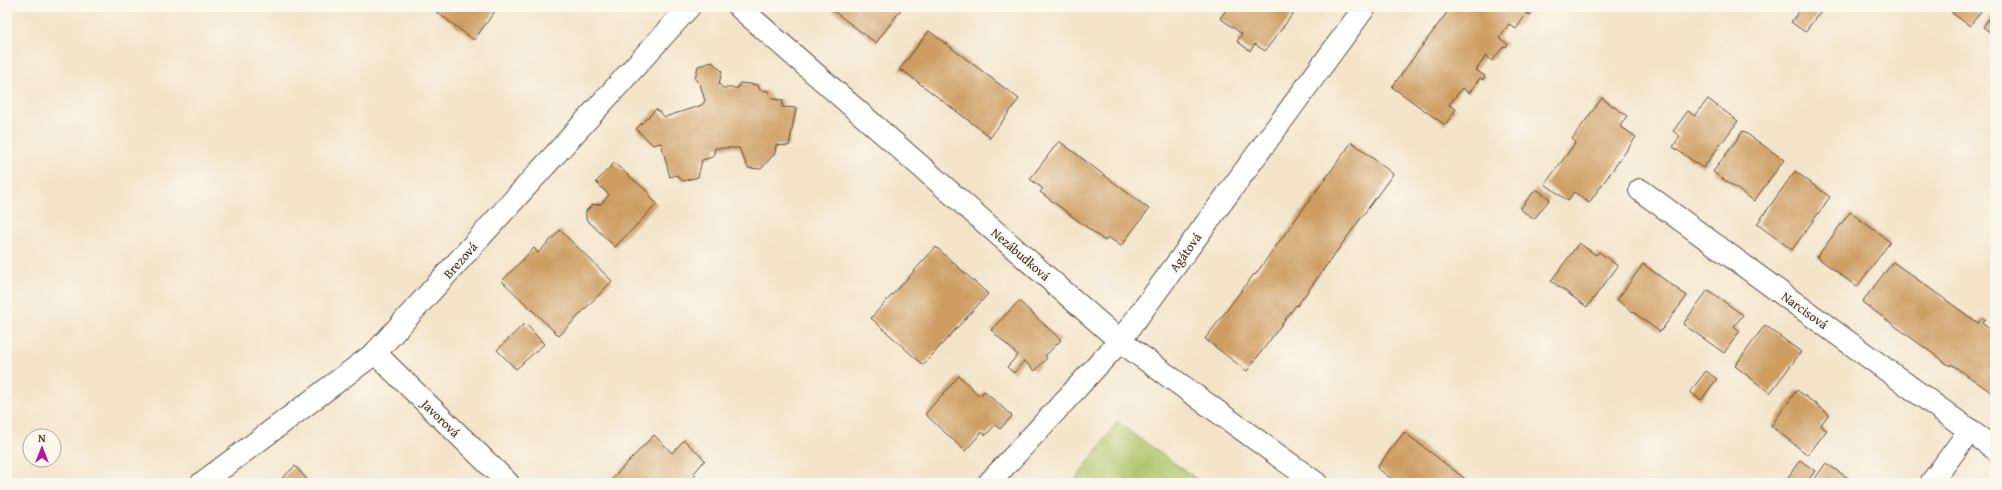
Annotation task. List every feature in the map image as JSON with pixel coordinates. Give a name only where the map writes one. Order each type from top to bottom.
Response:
[{"type":"street","name":"Brezová","points":[[202,483],[375,353],[689,7]]},
{"type":"street","name":"Nezábudková","points":[[739,7],[1120,341],[1316,483]]},
{"type":"street","name":"Agátová","points":[[989,483],[1120,341],[1365,7]]},
{"type":"street","name":"Narcisová","points":[[1640,190],[1995,449]]},
{"type":"street","name":"Javorová","points":[[375,353],[508,483]]},
{"type":"street","points":[[1931,483],[1970,430]]},
{"type":"green space","points":[[1117,422],[1202,483],[1073,483]]},
{"type":"building","points":[[436,7],[498,7],[474,40],[434,10]]},
{"type":"building","points":[[828,7],[903,7],[876,43]]},
{"type":"building","points":[[1224,7],[1298,7],[1265,51],[1255,44],[1250,51],[1237,41],[1242,34],[1220,18],[1227,9]]},
{"type":"building","points":[[1451,7],[1525,7],[1532,12],[1530,15],[1527,13],[1516,29],[1509,24],[1499,38],[1508,44],[1506,47],[1504,46],[1492,61],[1486,56],[1476,70],[1485,76],[1483,80],[1480,78],[1469,93],[1462,88],[1449,105],[1456,109],[1445,125],[1392,87]]},
{"type":"building","points":[[1802,7],[1824,7],[1805,32],[1791,22]]},
{"type":"building","points":[[1949,7],[1984,7],[1970,26],[1952,13],[1953,10]]},
{"type":"building","points":[[1995,10],[1995,36],[1983,27]]},
{"type":"building","points":[[929,31],[1019,99],[989,139],[989,136],[902,70],[901,72],[899,70]]},
{"type":"building","points":[[712,62],[722,71],[719,84],[723,88],[738,88],[740,83],[758,85],[760,90],[768,91],[772,99],[783,100],[782,107],[796,108],[789,146],[776,145],[775,153],[761,169],[748,168],[739,148],[715,148],[713,157],[702,160],[698,177],[683,181],[677,175],[670,177],[661,143],[653,145],[636,129],[656,109],[665,117],[702,105],[705,101],[700,84],[695,79],[698,66]]},
{"type":"building","points":[[1602,98],[1627,116],[1620,126],[1636,137],[1589,203],[1574,192],[1568,201],[1545,184],[1576,142],[1572,139]]},
{"type":"building","points":[[1708,99],[1738,121],[1703,168],[1673,147],[1680,136],[1673,131],[1688,111],[1695,116]]},
{"type":"building","points":[[1743,131],[1784,160],[1754,201],[1713,172]]},
{"type":"building","points":[[1059,141],[1149,209],[1121,246],[1108,237],[1105,241],[1040,192],[1043,189],[1030,179]]},
{"type":"building","points":[[1352,142],[1393,174],[1297,306],[1296,305],[1247,371],[1205,339],[1254,274],[1255,275]]},
{"type":"building","points":[[614,163],[649,193],[649,196],[657,204],[615,247],[586,219],[586,211],[592,205],[601,204],[609,195],[596,182]]},
{"type":"building","points":[[1795,171],[1830,197],[1792,250],[1757,224]]},
{"type":"building","points":[[1536,189],[1550,199],[1534,219],[1520,209]]},
{"type":"building","points":[[1850,212],[1890,242],[1857,287],[1817,257]]},
{"type":"building","points":[[560,230],[612,281],[559,336],[502,281],[534,248],[538,253]]},
{"type":"building","points":[[1579,243],[1596,255],[1599,252],[1618,266],[1587,307],[1551,281]]},
{"type":"building","points":[[936,247],[988,294],[923,365],[871,318]]},
{"type":"building","points":[[1893,262],[1978,323],[1982,319],[1986,319],[1982,323],[1995,333],[1995,395],[1951,364],[1950,366],[1862,302]]},
{"type":"building","points":[[1643,264],[1687,296],[1660,332],[1617,300]]},
{"type":"building","points":[[1708,290],[1743,315],[1734,326],[1740,331],[1724,353],[1683,324]]},
{"type":"building","points":[[1019,301],[1061,340],[1045,356],[1047,358],[1035,371],[1024,361],[1014,373],[1007,367],[1018,355],[991,330]]},
{"type":"building","points":[[525,323],[544,344],[516,369],[497,350]]},
{"type":"building","points":[[1765,325],[1801,352],[1770,393],[1735,366]]},
{"type":"building","points":[[1706,371],[1717,379],[1701,400],[1690,392]]},
{"type":"building","points":[[959,376],[980,396],[984,391],[1012,416],[1000,429],[995,425],[986,435],[982,432],[965,451],[925,414]]},
{"type":"building","points":[[1797,390],[1829,414],[1820,426],[1827,430],[1808,455],[1771,426]]},
{"type":"building","points":[[1404,432],[1471,483],[1397,483],[1377,468]]},
{"type":"building","points":[[654,435],[672,453],[684,440],[705,460],[694,473],[696,475],[688,483],[608,483]]},
{"type":"building","points":[[1800,460],[1815,471],[1806,483],[1784,483]]},
{"type":"building","points":[[1826,463],[1855,483],[1812,483]]},
{"type":"building","points":[[295,466],[310,483],[277,483]]}]
